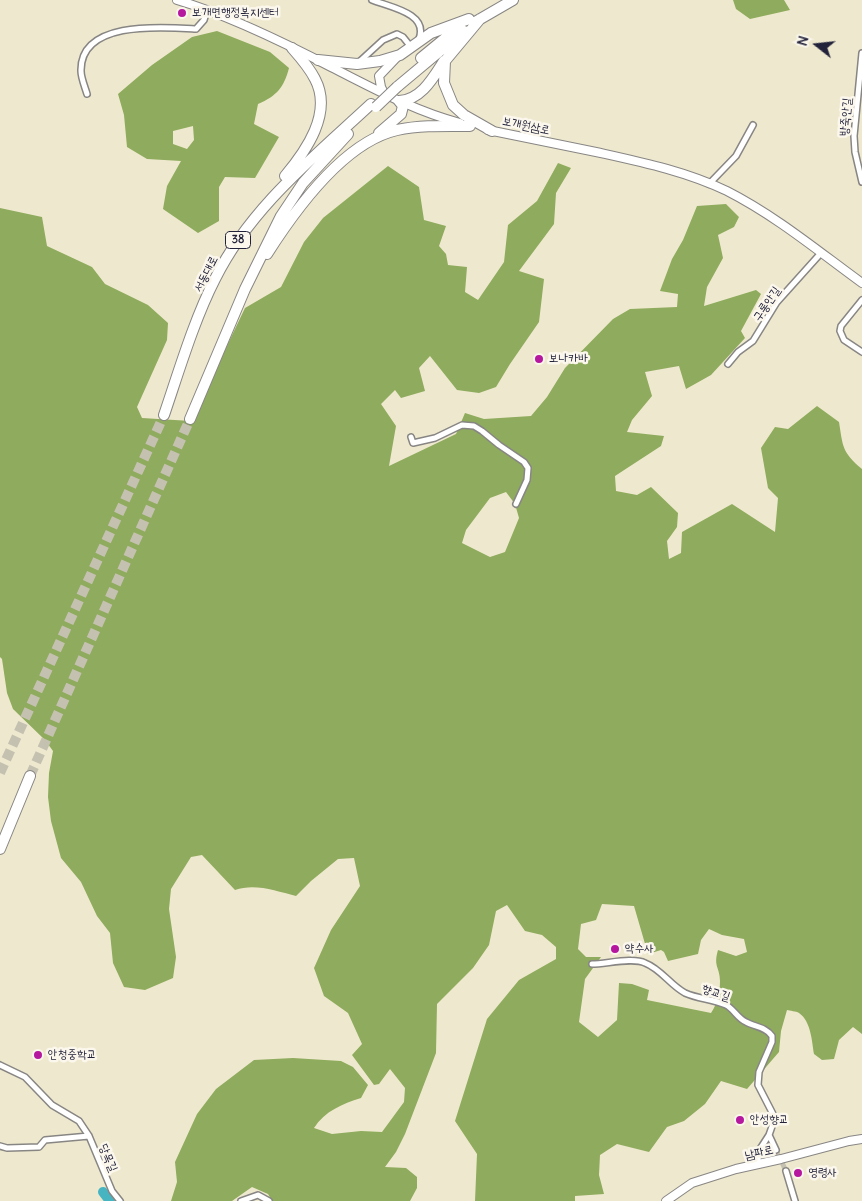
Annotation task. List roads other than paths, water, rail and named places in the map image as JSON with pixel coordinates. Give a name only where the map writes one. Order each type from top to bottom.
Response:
[{"type":"highway","name":"38","points":[[190,419],[245,289],[281,216],[303,183],[374,105],[444,38],[474,19],[498,0]]},
{"type":"highway","name":"38","points":[[474,19],[513,0]]},
{"type":"highway","points":[[318,60],[357,64],[380,61],[400,55],[431,32],[474,19]]},
{"type":"highway","points":[[399,101],[410,100],[423,91],[474,19]]},
{"type":"highway","points":[[240,236],[262,202],[287,174],[315,132],[321,102],[316,80],[292,48]]},
{"type":"highway","points":[[445,61],[444,83],[453,105],[464,115],[492,131]]},
{"type":"highway","points":[[245,289],[271,248],[326,176],[401,114],[403,106],[399,101]]},
{"type":"highway","name":"서동대로","points":[[164,415],[215,279],[240,236],[294,174],[374,105]]},
{"type":"highway","points":[[374,138],[396,130],[417,127],[470,126]]},
{"type":"highway","points":[[0,848],[30,776]]},
{"type":"main road","name":"보개원삼로","points":[[177,0],[237,22],[318,60],[385,95],[432,115],[492,131],[642,162],[678,172],[709,184],[758,208],[860,280]]},
{"type":"main road","points":[[385,95],[379,76],[400,55]]},
{"type":"main road","name":"남파로","points":[[666,1201],[692,1183],[862,1139]]},
{"type":"street","points":[[357,64],[383,40],[397,34],[415,45],[422,30],[419,23],[403,11],[372,0]]},
{"type":"street","points":[[87,94],[80,72],[84,54],[90,46],[104,36],[121,31],[141,29],[196,30],[201,26],[207,10]]},
{"type":"street","name":"방죽안길","points":[[862,53],[854,136],[855,152],[862,182]]},
{"type":"street","points":[[709,184],[736,156],[753,125]]},
{"type":"street","name":"구롱안길","points":[[728,364],[738,352],[753,341],[777,302],[821,253]]},
{"type":"street","points":[[862,300],[841,326],[840,331],[844,340],[862,352]]},
{"type":"street","points":[[411,437],[413,443],[435,438],[462,425],[474,426],[482,431],[524,462],[528,468],[527,480],[516,504]]},
{"type":"street","name":"향교길","points":[[592,964],[644,962],[685,993],[724,1004],[731,1008],[744,1022],[770,1033],[772,1042],[759,1072],[758,1085],[775,1118],[769,1135]]},
{"type":"street","name":"당목길","points":[[0,1065],[25,1077],[52,1105],[79,1121],[88,1136],[112,1191],[120,1201]]},
{"type":"street","points":[[769,1135],[776,1150]]},
{"type":"street","points":[[757,1165],[760,1148],[769,1135]]},
{"type":"street","points":[[0,1146],[7,1148],[39,1147],[46,1140],[88,1136]]},
{"type":"street","points":[[786,1171],[795,1201]]},
{"type":"street","points":[[241,1201],[258,1195],[269,1201]]},
{"type":"waterway","points":[[103,1192],[110,1201]]},
{"type":"tunnel","points":[[0,773],[164,415]]},
{"type":"tunnel","points":[[30,776],[190,419]]},
{"type":"tunnel","points":[[776,1150],[786,1171]]},
{"type":"place","name":"보개면행정복지센터","points":[[182,13]]},
{"type":"place","name":"보나카바","points":[[539,359]]},
{"type":"place","name":"약수사","points":[[615,949]]},
{"type":"place","name":"안청중학교","points":[[38,1055]]},
{"type":"place","name":"안성향교","points":[[740,1120]]},
{"type":"place","name":"영령사","points":[[798,1173]]}]
